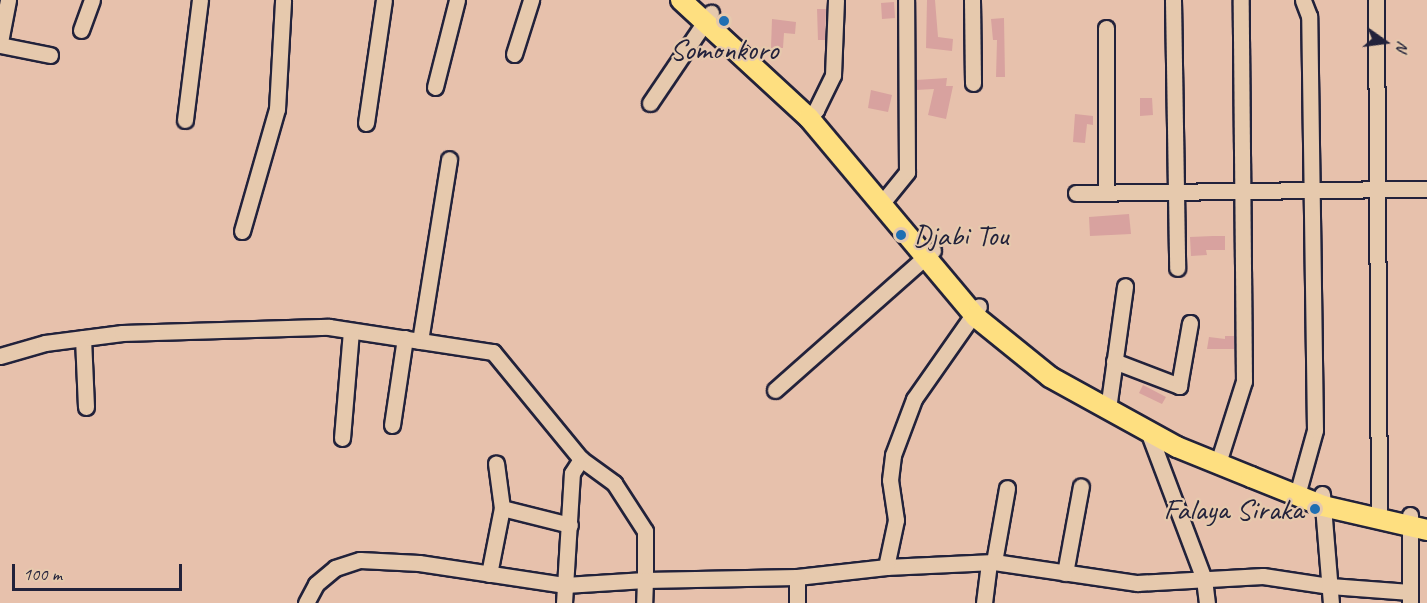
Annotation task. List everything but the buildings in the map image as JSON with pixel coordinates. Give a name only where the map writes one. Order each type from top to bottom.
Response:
[{"type":"main road","points":[[681,0],[704,12],[812,114],[976,310],[1050,377],[1182,438],[1219,458],[1323,500],[1419,522]]},
{"type":"main road","points":[[1108,403],[1148,431],[1177,447],[1219,458]]},
{"type":"street","points":[[8,0],[0,44],[50,55]]},
{"type":"street","points":[[81,30],[92,0]]},
{"type":"street","points":[[185,120],[200,0]]},
{"type":"street","points":[[242,231],[277,109],[283,0]]},
{"type":"street","points":[[366,123],[384,0]]},
{"type":"street","points":[[435,87],[457,0]]},
{"type":"street","points":[[514,54],[531,0]]},
{"type":"street","points":[[812,114],[833,75],[836,0]]},
{"type":"street","points":[[885,199],[908,172],[906,0]]},
{"type":"street","points":[[972,0],[973,83]]},
{"type":"street","points":[[1173,0],[1177,268]]},
{"type":"street","points":[[1219,458],[1244,381],[1241,0]]},
{"type":"street","points":[[1298,490],[1314,430],[1309,16],[1304,0]]},
{"type":"street","points":[[1376,0],[1379,513]]},
{"type":"street","points":[[650,103],[704,12]]},
{"type":"street","points":[[1106,28],[1106,192]]},
{"type":"street","points":[[392,425],[449,159]]},
{"type":"street","points":[[1076,193],[1427,189]]},
{"type":"street","points":[[775,390],[929,253]]},
{"type":"street","points":[[1108,403],[1125,286]]},
{"type":"street","points":[[886,567],[896,520],[890,480],[893,455],[914,399],[976,310]]},
{"type":"street","points":[[1114,361],[1179,386],[1190,323]]},
{"type":"street","points":[[0,356],[45,343],[122,333],[329,327],[493,352],[581,459],[614,483],[645,531],[644,603]]},
{"type":"street","points":[[342,438],[351,330]]},
{"type":"street","points":[[83,338],[86,407]]},
{"type":"street","points":[[1148,431],[1204,579],[1207,603]]},
{"type":"street","points":[[564,603],[572,473],[581,459]]},
{"type":"street","points":[[489,574],[502,508],[496,463]]},
{"type":"street","points":[[1065,573],[1081,486]]},
{"type":"street","points":[[984,603],[1007,488]]},
{"type":"street","points":[[1323,500],[1331,603]]},
{"type":"street","points":[[502,508],[570,525]]},
{"type":"street","points":[[306,603],[316,584],[335,568],[360,560],[419,563],[565,585],[645,580],[797,577],[886,567],[991,563],[1137,583],[1263,576],[1410,598],[1419,522]]},
{"type":"street","points":[[796,603],[797,577]]},
{"type":"place","name":"Somonkoro","points":[[724,21]]},
{"type":"place","name":"Djabi Tou","points":[[901,235]]},
{"type":"place","name":"Falaya Siraka","points":[[1315,509]]}]
